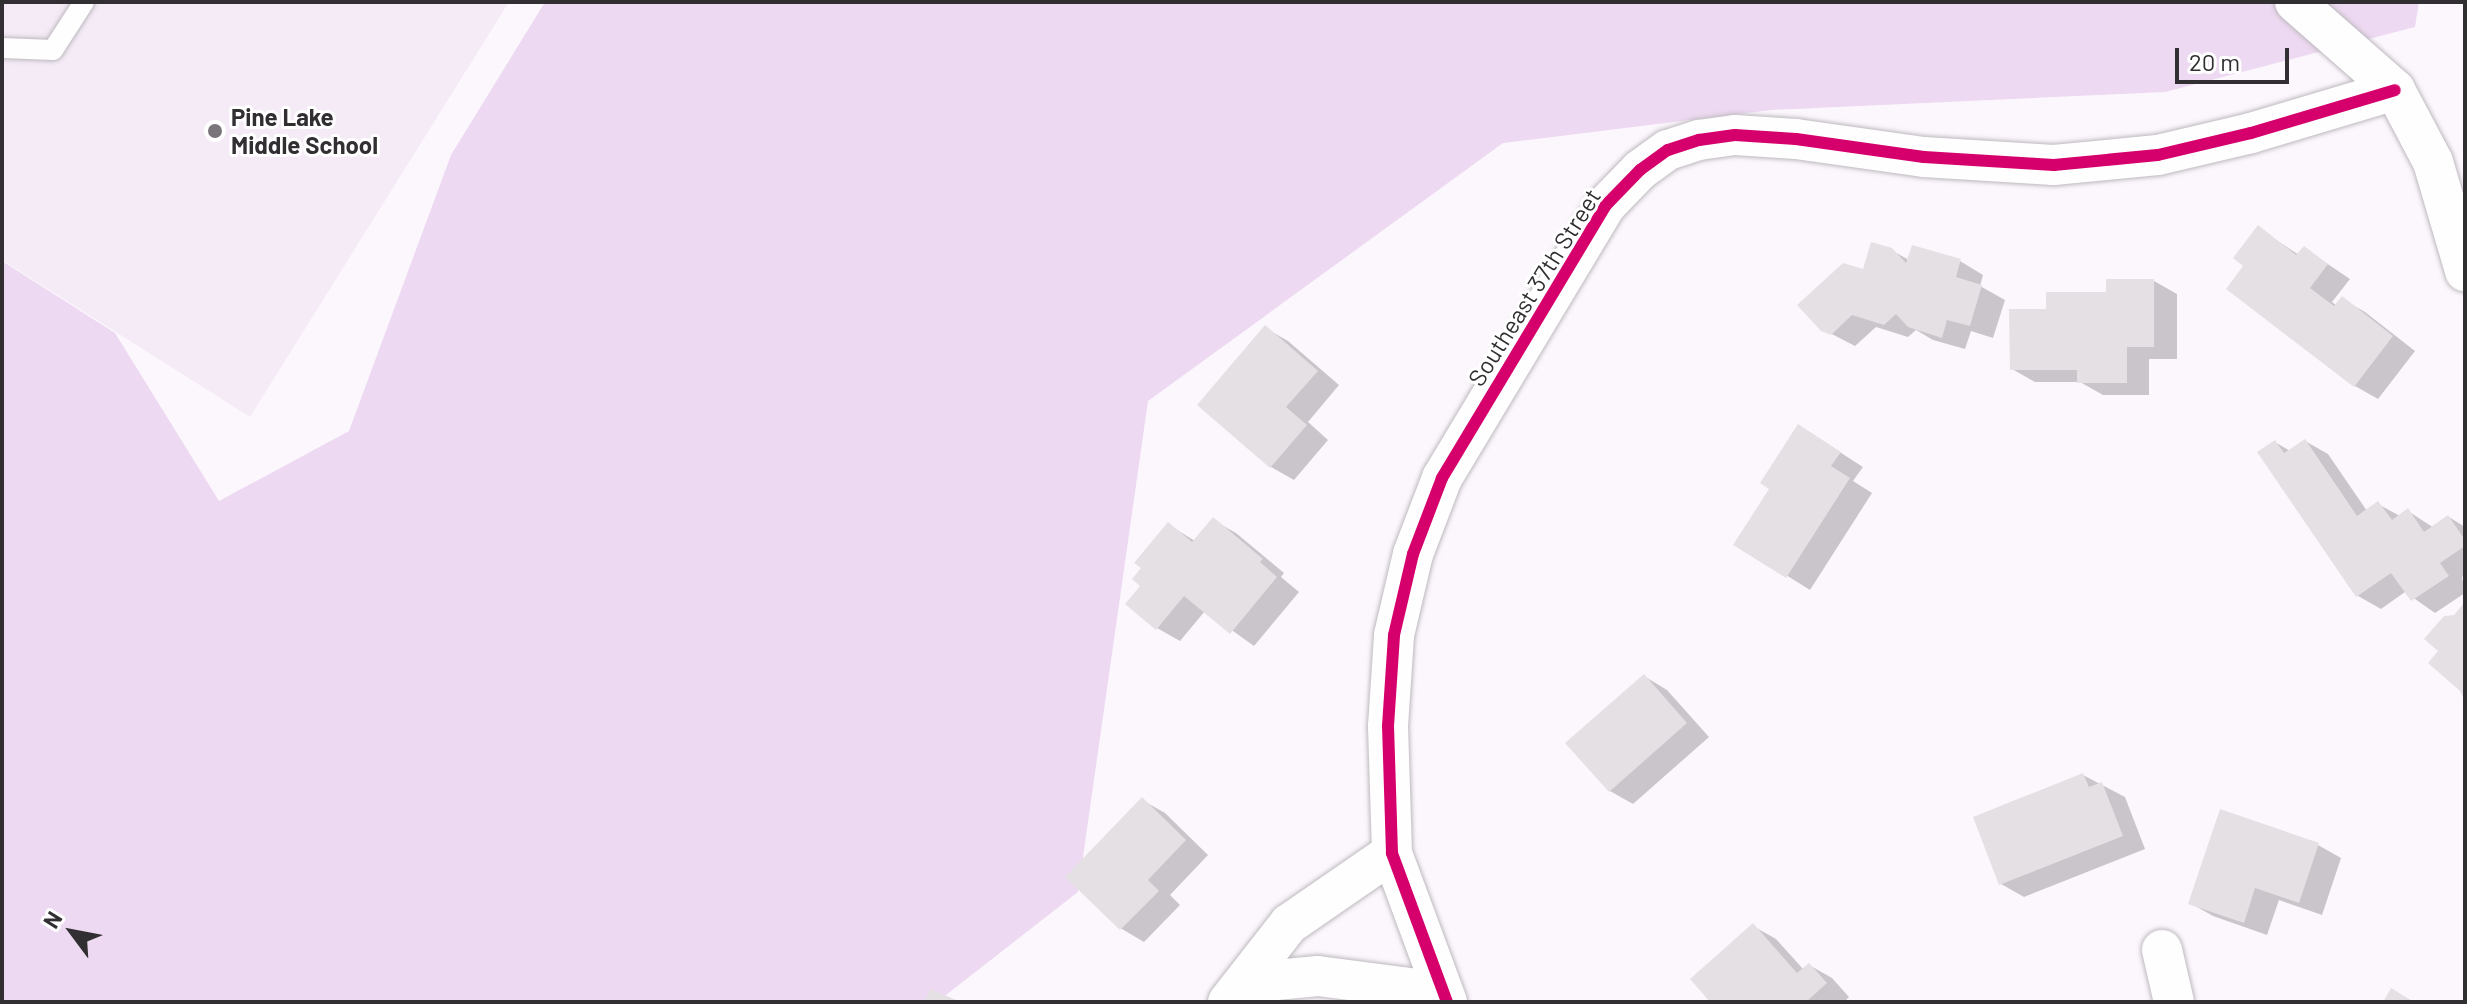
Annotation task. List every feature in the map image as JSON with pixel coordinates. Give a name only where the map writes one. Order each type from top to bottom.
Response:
[{"type":"street","points":[[2303,8],[2395,90],[2433,162],[2465,271]]},
{"type":"street","name":"Southeast 37th Street","points":[[1444,997],[1392,853],[1388,726],[1394,635],[1413,554],[1442,478],[1606,205],[1640,170],[1668,150],[1699,140],[1735,135],[1796,139],[1924,157],[2054,165],[2158,155],[2251,133],[2395,90]]},
{"type":"street","points":[[1236,992],[1289,924],[1392,853]]},
{"type":"street","points":[[2162,950],[2174,1002]]},
{"type":"street","points":[[1236,992],[1318,976],[1444,997]]},
{"type":"lane","points":[[2,48],[53,50],[84,2]]},
{"type":"shaded area","name":"Pine Lake Middle School","points":[[2,2],[509,2],[250,417],[2,260]]},
{"type":"shaded area","points":[[545,2],[2419,2],[2415,27],[2165,92],[1771,110],[1503,143],[1148,401],[1078,892],[937,1002],[2,1002],[2,261],[115,333],[219,501],[349,431],[451,155]]},
{"type":"building","points":[[2258,225],[2296,255],[2304,246],[2328,264],[2310,288],[2334,306],[2342,296],[2393,336],[2354,387],[2226,289],[2243,266],[2233,258]]},
{"type":"building","points":[[1871,242],[1892,248],[1906,263],[1912,245],[1961,259],[1956,277],[1982,285],[1970,326],[1947,320],[1942,338],[1908,327],[1896,314],[1884,325],[1852,315],[1831,335],[1821,331],[1797,305],[1843,263],[1863,269]]},
{"type":"building","points":[[2106,279],[2154,279],[2154,347],[2127,347],[2127,383],[2077,383],[2077,370],[2010,370],[2009,309],[2046,309],[2046,292],[2106,292]]},
{"type":"building","points":[[1265,325],[1318,371],[1286,407],[1307,425],[1270,468],[1197,405]]},
{"type":"building","points":[[1798,424],[1841,452],[1831,466],[1850,478],[1786,578],[1733,545],[1769,489],[1760,483]]},
{"type":"building","points":[[2305,439],[2357,516],[2378,501],[2392,520],[2408,508],[2424,532],[2448,515],[2465,540],[2465,546],[2440,563],[2449,576],[2411,601],[2391,573],[2356,597],[2257,452],[2275,440],[2284,453]]},
{"type":"building","points":[[1213,517],[1263,559],[1260,562],[1277,577],[1230,634],[1184,596],[1156,630],[1125,604],[1140,586],[1132,579],[1141,568],[1134,563],[1168,522],[1192,542]]},
{"type":"building","points":[[2465,602],[2465,701],[2460,691],[2428,663],[2438,651],[2424,639],[2444,616],[2454,615]]},
{"type":"building","points":[[1644,674],[1687,723],[1609,792],[1565,743]]},
{"type":"building","points":[[2083,773],[2089,787],[2102,782],[2123,836],[1999,885],[1973,817]]},
{"type":"building","points":[[1142,797],[1186,840],[1148,880],[1159,891],[1120,930],[1065,877]]},
{"type":"building","points":[[2220,809],[2319,843],[2299,903],[2255,888],[2244,923],[2188,904]]},
{"type":"building","points":[[1753,923],[1797,973],[1809,963],[1827,983],[1806,1002],[1710,1002],[1690,979]]},
{"type":"building","points":[[2391,988],[2414,1002],[2383,1002]]},
{"type":"building","points":[[930,989],[961,1002],[925,1002]]},
{"type":"cycle path","points":[[1447,1002],[1392,853],[1388,726],[1394,635],[1413,554],[1442,478],[1606,205],[1640,170],[1668,150],[1699,140],[1735,135],[1796,139],[1924,157],[2054,165],[2158,155],[2251,133],[2395,90]]},
{"type":"place","name":"Pine Lake Middle School","points":[[215,131]]}]
